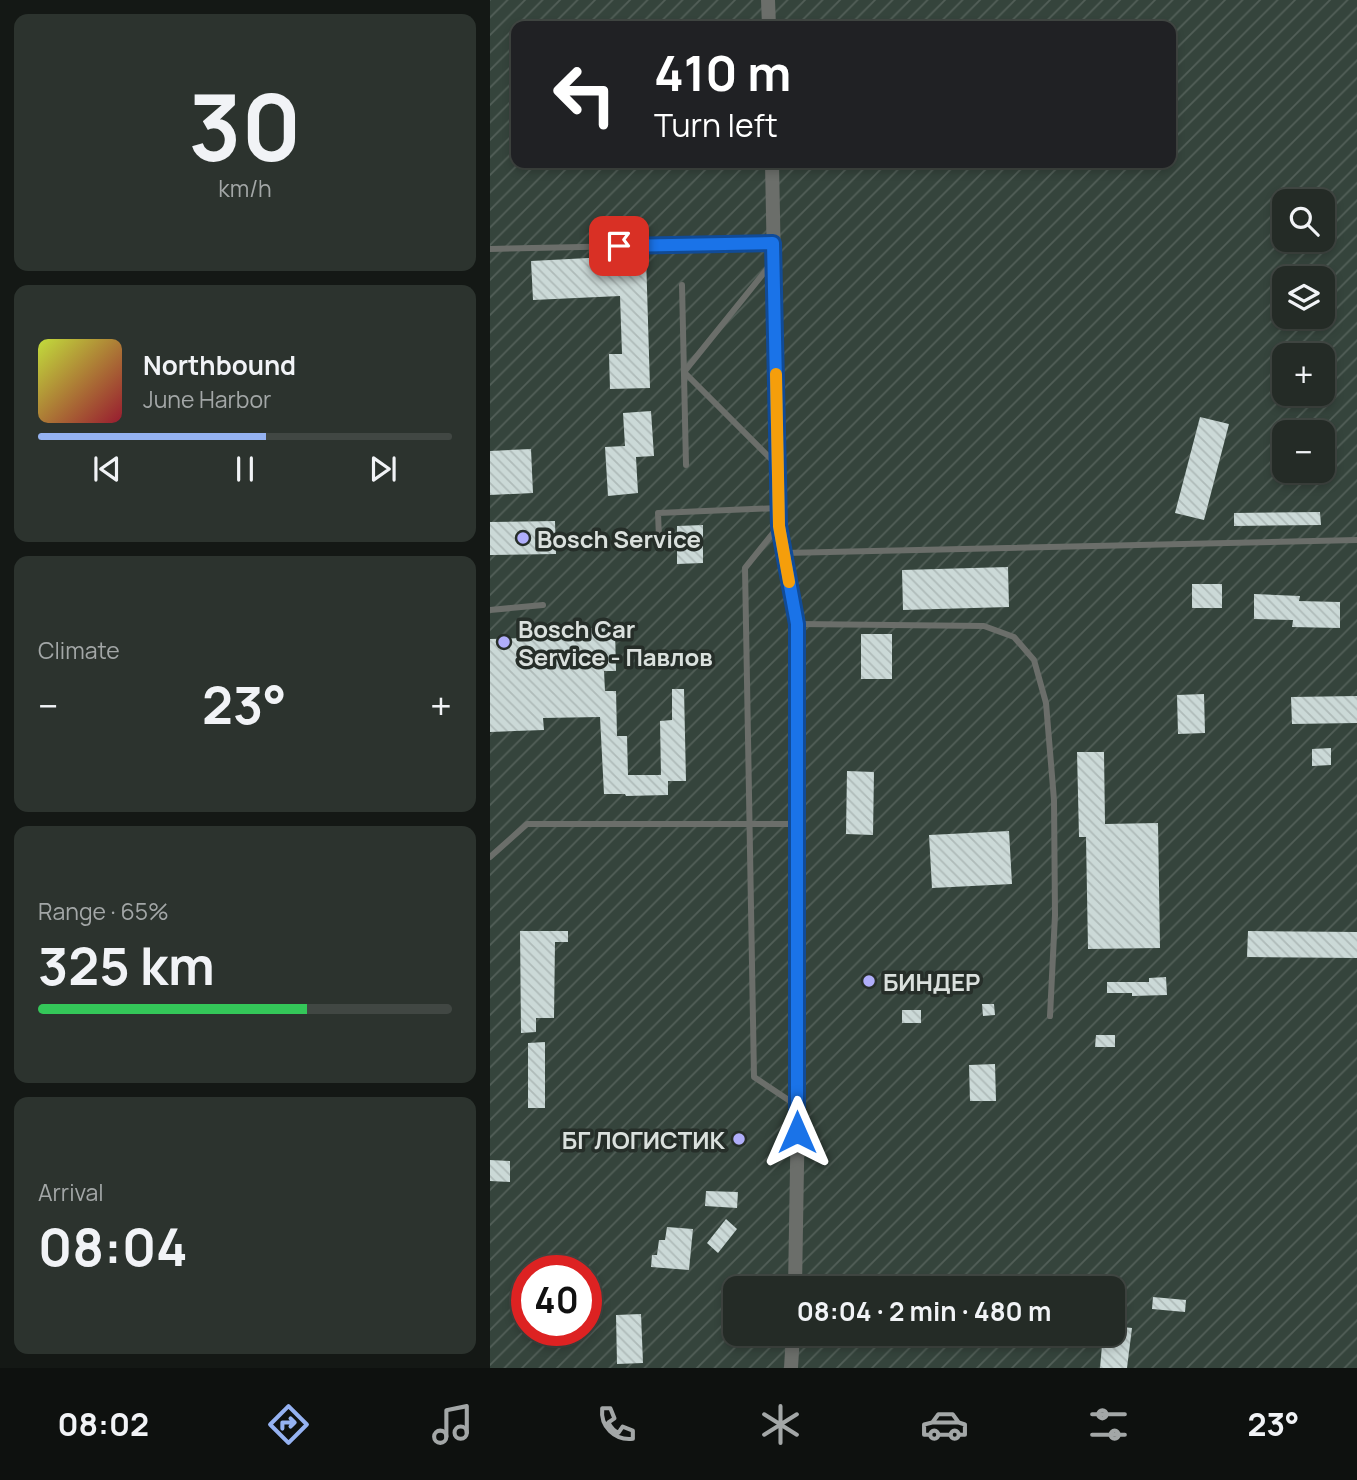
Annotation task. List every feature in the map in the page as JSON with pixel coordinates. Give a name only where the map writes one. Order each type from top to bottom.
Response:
[{"type":"street","points":[[768,0],[769,21]]},
{"type":"street","points":[[772,168],[779,526],[797,624],[795,1276]]},
{"type":"street","points":[[791,1368],[792,1346]]},
{"type":"lane","points":[[490,249],[773,243]]},
{"type":"lane","points":[[684,372],[774,261]]},
{"type":"lane","points":[[682,285],[687,465]]},
{"type":"lane","points":[[684,372],[778,467]]},
{"type":"lane","points":[[659,538],[658,513],[779,508]]},
{"type":"lane","points":[[779,526],[745,568],[754,1076],[797,1106]]},
{"type":"lane","points":[[784,554],[1357,540]]},
{"type":"lane","points":[[490,610],[543,606]]},
{"type":"lane","points":[[797,624],[984,626],[1014,637],[1034,660],[1046,702],[1054,800],[1055,915],[1050,1016]]},
{"type":"lane","points":[[490,857],[527,824],[797,824]]},
{"type":"shaded area","points":[[490,0],[1357,0],[1357,1368],[490,1368]]},
{"type":"building","points":[[646,255],[650,388],[610,389],[609,354],[622,354],[620,296],[533,300],[531,261]]},
{"type":"building","points":[[651,411],[654,456],[636,457],[638,493],[608,496],[605,447],[625,446],[623,413]]},
{"type":"building","points":[[1200,417],[1229,424],[1204,520],[1175,513]]},
{"type":"building","points":[[531,449],[533,493],[490,495],[490,451]]},
{"type":"building","points":[[1320,512],[1321,525],[1234,526],[1234,513]]},
{"type":"building","name":"Bosch Service","points":[[555,521],[556,554],[490,555],[490,522]]},
{"type":"building","points":[[703,525],[703,563],[677,564],[677,526]]},
{"type":"building","points":[[1008,567],[1009,607],[903,610],[902,570]]},
{"type":"building","points":[[1192,584],[1222,584],[1222,608],[1192,608]]},
{"type":"building","points":[[1254,594],[1300,596],[1299,601],[1340,602],[1340,628],[1292,627],[1293,620],[1254,619]]},
{"type":"building","points":[[615,628],[616,671],[604,671],[605,691],[616,691],[617,736],[627,736],[628,775],[661,775],[660,721],[672,720],[672,689],[684,689],[686,781],[668,781],[668,795],[604,794],[600,717],[543,718],[544,730],[490,732],[490,639],[556,637],[555,629]]},
{"type":"building","points":[[861,634],[892,634],[892,679],[861,679]]},
{"type":"building","points":[[707,655],[707,666],[690,667],[690,656]]},
{"type":"building","points":[[1204,694],[1205,733],[1178,734],[1177,695]]},
{"type":"building","points":[[1357,696],[1357,723],[1292,724],[1291,697]]},
{"type":"building","points":[[1331,748],[1331,765],[1312,766],[1312,749]]},
{"type":"building","points":[[1077,752],[1104,752],[1105,824],[1158,823],[1160,948],[1088,949],[1086,837],[1079,837]]},
{"type":"building","points":[[847,771],[874,772],[873,835],[846,834]]},
{"type":"building","points":[[1009,831],[1012,884],[932,888],[929,835]]},
{"type":"building","points":[[520,931],[568,931],[568,942],[555,942],[554,1018],[536,1018],[536,1032],[521,1033]]},
{"type":"building","points":[[1248,931],[1357,932],[1357,958],[1247,957]]},
{"type":"building","points":[[1166,977],[1167,995],[1132,996],[1132,993],[1107,993],[1107,982],[1149,982],[1149,978]]},
{"type":"building","points":[[982,1004],[994,1004],[995,1015],[983,1016]]},
{"type":"building","points":[[902,1010],[921,1010],[921,1023],[902,1023]]},
{"type":"building","points":[[1096,1035],[1115,1035],[1115,1047],[1095,1047]]},
{"type":"building","points":[[545,1042],[545,1108],[528,1108],[528,1043]]},
{"type":"building","points":[[995,1064],[996,1101],[970,1101],[969,1065]]},
{"type":"building","points":[[490,1160],[510,1161],[510,1182],[490,1181]]},
{"type":"building","points":[[706,1191],[738,1192],[737,1208],[705,1206]]},
{"type":"building","points":[[726,1219],[737,1229],[718,1253],[707,1243]]},
{"type":"building","points":[[667,1227],[693,1229],[689,1270],[651,1267],[652,1255],[657,1255],[659,1240],[665,1240]]},
{"type":"building","points":[[1153,1297],[1186,1300],[1185,1312],[1152,1309]]},
{"type":"building","points":[[641,1314],[643,1363],[617,1364],[616,1315]]},
{"type":"building","points":[[1125,1327],[1132,1328],[1127,1368],[1100,1368],[1102,1346],[1125,1346]]},
{"type":"slow traffic","points":[[776,374],[779,526],[789,582]]},
{"type":"place","name":"Bosch Service","points":[[523,538]]},
{"type":"place","name":"Bosch Car Service - Павлов","points":[[504,642]]},
{"type":"place","name":"БИНДЕР","points":[[869,981]]},
{"type":"place","name":"БГ ЛОГИСТИК","points":[[739,1139]]},
{"type":"route","points":[[619,246],[773,243],[779,526],[797,624],[797,1132]]}]
